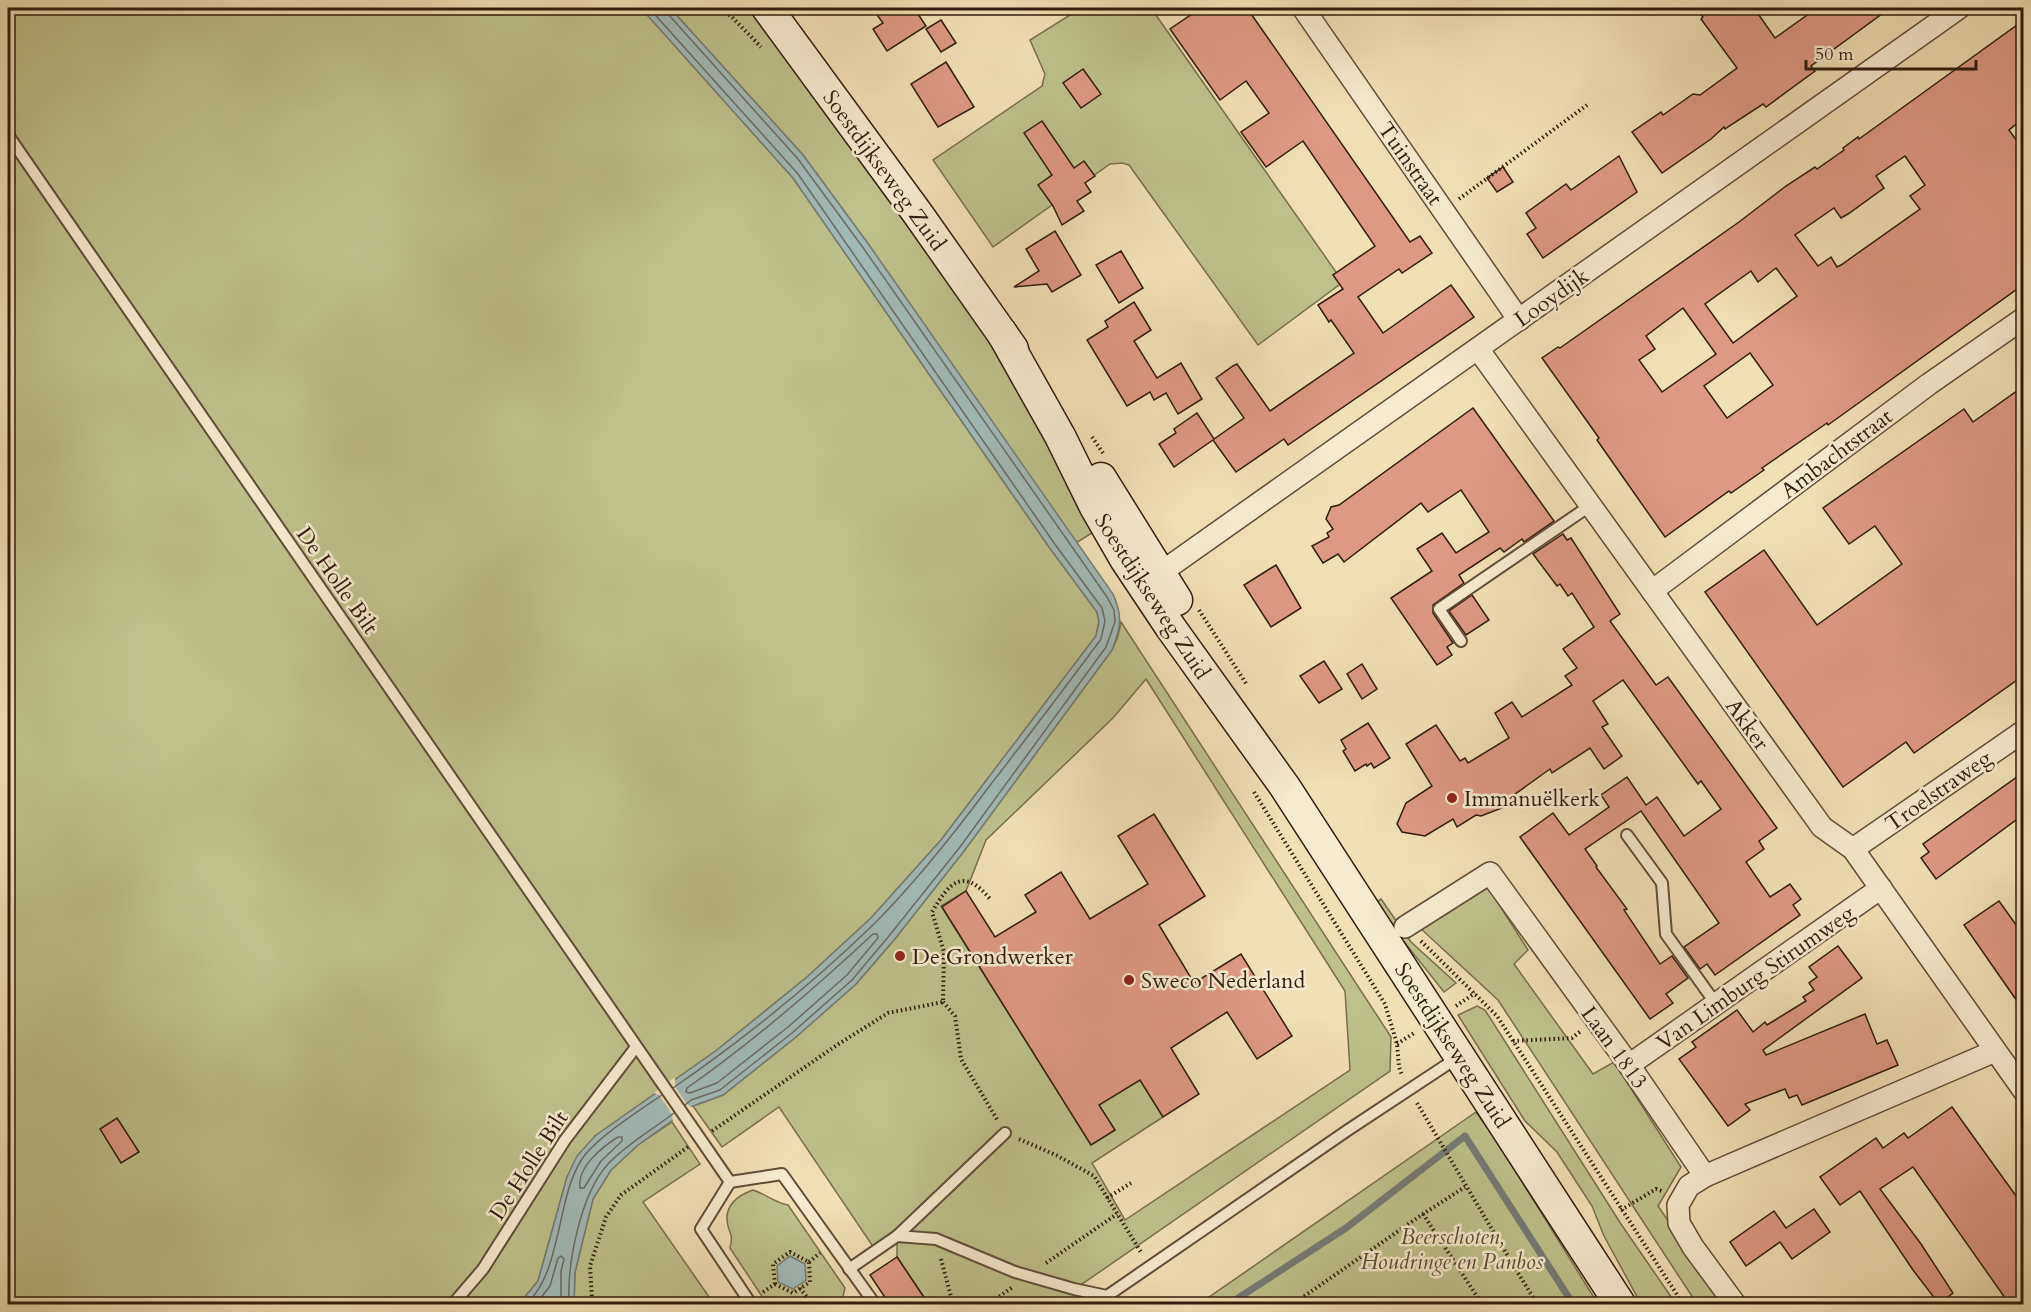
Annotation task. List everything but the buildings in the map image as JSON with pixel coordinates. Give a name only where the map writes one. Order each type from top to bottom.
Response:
[{"type":"main road","name":"Soestdijkseweg Zuid","points":[[767,8],[1002,333],[1060,435],[1108,531],[1151,580],[1171,628],[1285,787],[1620,1305]]},
{"type":"street","name":"Tuinstraat","points":[[1303,8],[1519,320]]},
{"type":"street","name":"Looydijk","points":[[1151,580],[1959,8]]},
{"type":"street","name":"Ambachtstraat","points":[[1652,591],[1929,384],[2024,318]]},
{"type":"street","name":"Akker","points":[[1478,349],[1822,827],[1853,849],[2024,1092]]},
{"type":"street","name":"Troelstraweg","points":[[1853,849],[2024,731]]},
{"type":"street","name":"Laan 1813","points":[[1405,927],[1490,873],[1629,1065],[1705,1176]]},
{"type":"street","name":"Van Limburg Stirumweg","points":[[1629,1065],[1881,888]]},
{"type":"street","points":[[1735,1305],[1693,1247],[1679,1223],[1678,1205],[1689,1186],[1705,1176],[1995,1051]]},
{"type":"lane","name":"De Holle Bilt","points":[[8,135],[700,1139]]},
{"type":"lane","points":[[1461,641],[1439,609],[1591,505]]},
{"type":"lane","points":[[1627,835],[1662,883],[1666,934],[1716,1004]]},
{"type":"lane","name":"De Holle Bilt","points":[[453,1305],[483,1269],[565,1140],[636,1047]]},
{"type":"lane","points":[[897,1236],[936,1239],[1028,1276],[1107,1296],[1460,1056]]},
{"type":"lane","points":[[849,1269],[897,1236],[1005,1133]]},
{"type":"lane","points":[[700,1139],[730,1182]]},
{"type":"lane","points":[[751,1305],[700,1229],[730,1182],[782,1174],[872,1300],[865,1305]]},
{"type":"path","points":[[1443,210],[1587,105]]},
{"type":"path","points":[[990,899],[979,886],[972,881],[965,881],[945,891],[932,912],[944,952],[943,1002],[955,1016],[961,1059],[1005,1133],[1058,1156],[1094,1176],[1149,1267]]},
{"type":"path","name":"Soestdijkseweg Zuid","points":[[1405,927],[1497,1016],[1683,1305]]},
{"type":"path","points":[[595,1305],[592,1300],[590,1266],[606,1217],[621,1195],[837,1045],[888,1013],[943,1002]]},
{"type":"path","points":[[1512,1041],[1572,1038],[1596,1021]]},
{"type":"path","points":[[1432,1130],[1452,1159],[1466,1187],[1537,1305]]},
{"type":"path","points":[[1107,1198],[1131,1183]]},
{"type":"path","points":[[1293,1305],[1466,1187]]},
{"type":"path","points":[[1621,1209],[1656,1189],[1683,1196]]},
{"type":"path","points":[[988,1305],[1117,1214]]},
{"type":"path","points":[[1424,1214],[1482,1305]]},
{"type":"path","points":[[936,1239],[953,1305]]},
{"type":"path","points":[[790,1252],[808,1262],[810,1282],[800,1288],[793,1293],[775,1284],[773,1264],[790,1252]]},
{"type":"path","points":[[800,1288],[812,1305]]},
{"type":"green space","points":[[8,8],[641,8],[793,178],[1049,547],[1097,612],[1099,621],[1096,636],[941,840],[871,918],[807,977],[717,1050],[595,1136],[567,1177],[538,1281],[524,1298],[515,1304],[8,1304]]},
{"type":"green space","points":[[670,8],[749,8],[797,70],[982,327],[1100,528],[1076,543],[869,245],[803,155]]},
{"type":"green space","points":[[1081,8],[1151,8],[1343,282],[1258,345],[1129,165],[1110,164],[993,247],[933,160],[1042,86],[1045,74],[1030,40]]},
{"type":"green space","points":[[1121,622],[1391,1037],[1390,1071],[1075,1289],[1107,1296],[1125,1304],[929,1304],[897,1257],[897,1237],[876,1251],[779,1107],[722,1147],[693,1106],[723,1095],[796,1037],[856,984],[964,851],[1112,650]],"holes":[[[1146,679],[1345,991],[1350,1070],[1125,1220],[1092,1163],[1163,1117],[1122,1051],[1099,1105],[1115,1130],[1091,1145],[941,906],[966,891],[986,840],[1113,718]]]},
{"type":"green space","points":[[1488,887],[1528,950],[1514,964],[1593,1074],[1614,1062],[1681,1167],[1658,1206],[1725,1304],[1697,1304],[1498,1000],[1420,928]]},
{"type":"green space","points":[[1381,899],[1411,942],[1456,983],[1444,992],[1374,904]]},
{"type":"green space","points":[[1477,1006],[1485,1010],[1621,1224],[1676,1304],[1641,1304],[1604,1236],[1592,1206],[1557,1152],[1525,1121],[1458,1015]]},
{"type":"green space","name":"Beerschoten, Houdringe en Panbos","points":[[1476,1112],[1496,1140],[1598,1304],[1199,1304]]},
{"type":"green space","points":[[672,1122],[700,1164],[643,1202],[714,1304],[574,1304],[575,1272],[593,1199],[611,1170],[638,1145]]},
{"type":"green space","points":[[753,1190],[788,1205],[845,1288],[842,1301],[837,1304],[767,1304],[730,1248],[731,1235],[727,1214],[731,1204],[738,1197]]},
{"type":"water","points":[[641,8],[670,8],[803,155],[869,245],[1113,594],[1120,622],[1112,650],[964,851],[856,984],[796,1037],[723,1095],[693,1106],[638,1145],[611,1170],[593,1199],[575,1272],[574,1304],[515,1304],[524,1298],[538,1281],[567,1177],[577,1156],[595,1136],[717,1050],[807,977],[871,918],[941,840],[1096,636],[1099,622],[1097,612],[1049,547],[793,178]]},
{"type":"water","points":[[790,1256],[805,1264],[806,1280],[793,1289],[778,1282],[777,1266]]},
{"type":"pier","points":[[675,1077],[675,1087],[687,1104],[693,1108],[673,1123],[672,1114],[659,1095],[654,1093]]},
{"type":"waterway","points":[[1229,1304],[1346,1228],[1465,1136],[1573,1304]]},
{"type":"place","name":"Immanuëlkerk","points":[[1452,798]]},
{"type":"place","name":"De Grondwerker","points":[[900,956]]},
{"type":"place","name":"Sweco Nederland","points":[[1129,980]]}]
